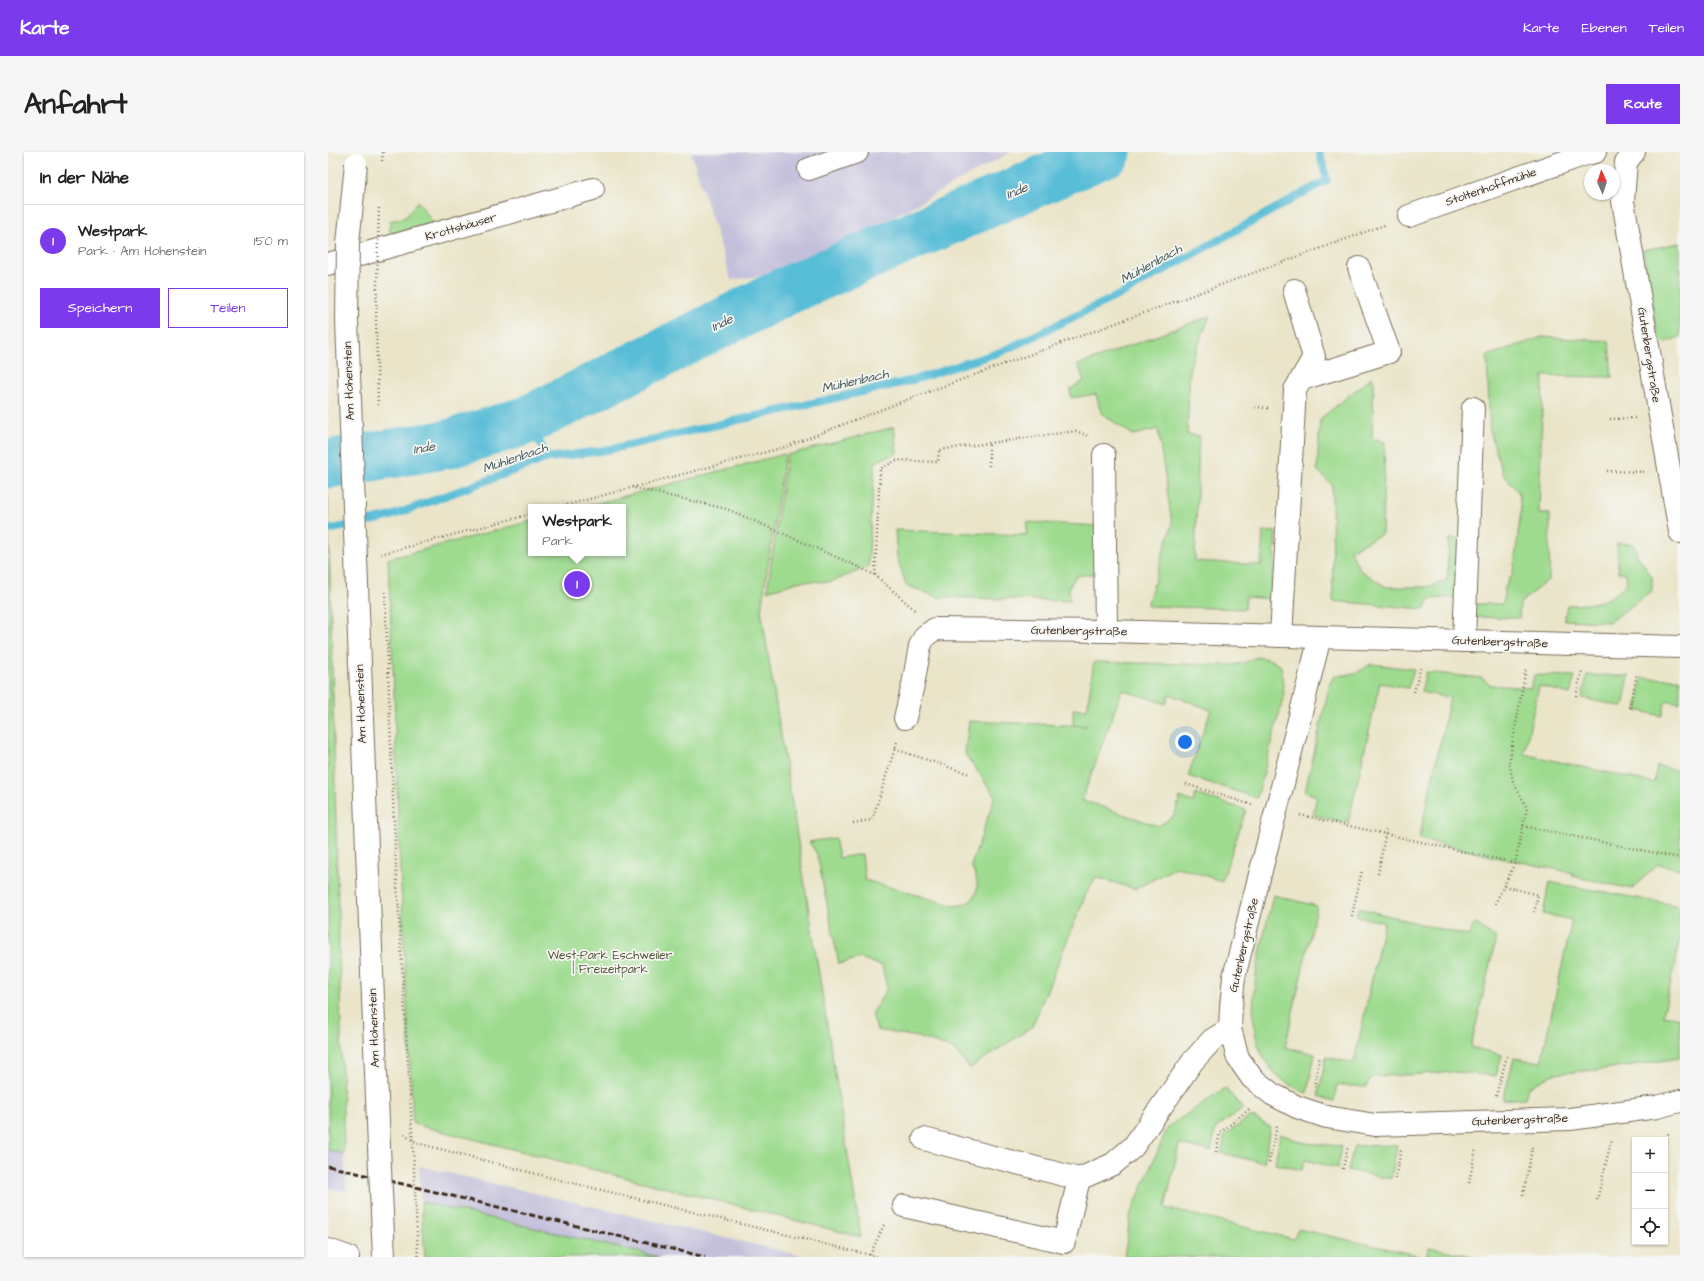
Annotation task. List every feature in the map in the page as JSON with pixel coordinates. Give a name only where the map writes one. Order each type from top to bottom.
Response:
[{"type":"street","points":[[809,169],[857,152]]},
{"type":"street","name":"Stoltenhoffmühle","points":[[1409,216],[1595,152]]},
{"type":"street","points":[[1603,152],[1630,157]]},
{"type":"street","name":"Gutenbergstraße","points":[[1630,157],[1623,201],[1680,532]]},
{"type":"street","name":"Am Hohenstein","points":[[357,158],[348,242],[347,321],[384,1257]]},
{"type":"street","name":"Krottshäuser","points":[[328,264],[593,189]]},
{"type":"street","points":[[1302,379],[1389,352],[1359,268]]},
{"type":"street","points":[[1281,636],[1296,390],[1314,357],[1294,290]]},
{"type":"street","points":[[1464,641],[1473,408]]},
{"type":"street","points":[[1104,455],[1106,631]]},
{"type":"street","points":[[905,718],[920,646],[926,636],[936,629]]},
{"type":"street","name":"Gutenbergstraße","points":[[936,629],[1106,631],[1680,647]]},
{"type":"street","name":"Gutenbergstraße","points":[[1320,637],[1234,977],[1230,1029],[1238,1058],[1252,1078],[1272,1094],[1297,1107],[1327,1117],[1375,1125],[1570,1119],[1657,1107],[1680,1101]]},
{"type":"street","points":[[924,1139],[1079,1179],[1113,1164],[1133,1148],[1193,1061],[1212,1040],[1230,1029]]},
{"type":"street","points":[[904,1206],[1064,1242],[1079,1179]]},
{"type":"street","points":[[328,1250],[348,1257]]},
{"type":"path","points":[[378,408],[376,321],[379,204]]},
{"type":"path","points":[[570,504],[785,447],[914,397],[1409,216]]},
{"type":"path","points":[[875,575],[880,470],[897,460],[938,462],[939,450],[1076,430],[1086,434],[1104,455]]},
{"type":"path","points":[[988,466],[989,443]]},
{"type":"path","points":[[1607,471],[1670,472]]},
{"type":"path","points":[[634,487],[727,509],[875,575],[902,596],[936,629]]},
{"type":"path","points":[[374,556],[528,515]]},
{"type":"path","points":[[383,551],[383,558]]},
{"type":"path","points":[[384,590],[395,841],[418,1257]]},
{"type":"path","points":[[1414,692],[1421,665]]},
{"type":"path","points":[[1495,904],[1514,863],[1527,808],[1513,780],[1509,763],[1526,668]]},
{"type":"path","points":[[1576,696],[1582,671]]},
{"type":"path","points":[[1630,708],[1637,673]]},
{"type":"path","points":[[853,823],[872,820],[905,718]]},
{"type":"path","points":[[895,749],[969,774]]},
{"type":"path","points":[[1186,784],[1253,805],[1514,863]]},
{"type":"path","points":[[1523,826],[1680,858]]},
{"type":"path","points":[[1378,874],[1386,830]]},
{"type":"path","points":[[1352,916],[1362,870]]},
{"type":"path","points":[[1504,886],[1538,895],[1534,912]]},
{"type":"path","points":[[1309,1111],[1320,1056]]},
{"type":"path","points":[[1490,1122],[1506,1056]]},
{"type":"path","points":[[1216,1152],[1220,1133],[1251,1107]]},
{"type":"path","points":[[1269,1163],[1276,1126]]},
{"type":"path","points":[[1667,1137],[1670,1126]]},
{"type":"path","points":[[405,1128],[406,1136],[418,1143],[560,1180],[878,1257]]},
{"type":"path","points":[[1597,1200],[1613,1134]]},
{"type":"path","points":[[1343,1169],[1349,1141]]},
{"type":"path","points":[[1523,1195],[1533,1143]]},
{"type":"path","points":[[1468,1183],[1477,1145]]},
{"type":"path","points":[[1395,1179],[1402,1146]]},
{"type":"path","points":[[870,1255],[891,1209],[904,1206]]},
{"type":"shaded area","points":[[691,152],[1011,152],[795,271],[731,280]]},
{"type":"shaded area","points":[[328,1150],[344,1154],[347,1192],[328,1188]]},
{"type":"shaded area","points":[[419,1166],[807,1257],[659,1257],[421,1202]]},
{"type":"green space","points":[[418,201],[433,223],[390,234],[390,221],[406,217]]},
{"type":"green space","points":[[1680,243],[1680,337],[1659,344],[1643,250]]},
{"type":"green space","points":[[1210,316],[1190,365],[1187,434],[1199,436],[1195,561],[1261,565],[1263,531],[1276,532],[1271,599],[1246,597],[1245,609],[1147,606],[1172,524],[1158,429],[1133,435],[1101,413],[1096,394],[1071,398],[1070,389],[1084,381],[1078,365]]},
{"type":"green space","points":[[1542,337],[1609,341],[1612,377],[1543,376],[1539,514],[1550,514],[1549,579],[1520,603],[1519,618],[1473,617],[1473,604],[1503,604],[1505,587],[1513,573],[1521,511],[1519,493],[1503,474],[1490,431],[1487,356]]},
{"type":"green space","points":[[1372,377],[1374,383],[1372,438],[1385,442],[1382,534],[1350,550],[1360,570],[1386,587],[1427,587],[1447,580],[1449,539],[1460,539],[1460,597],[1429,599],[1424,609],[1333,601],[1332,485],[1317,470],[1320,419]]},
{"type":"green space","points":[[894,427],[897,453],[875,462],[868,567],[831,582],[801,581],[767,591],[787,455]]},
{"type":"green space","name":"West-Park Eschweiler | Freizeitpark","points":[[785,454],[761,610],[861,1237],[413,1124],[399,848],[388,559],[528,522],[528,556],[626,556],[626,504],[594,504]]},
{"type":"green space","points":[[328,495],[344,1154],[328,1150]]},
{"type":"green space","points":[[1027,522],[1098,526],[1098,573],[1076,576],[1069,587],[1070,601],[937,597],[906,585],[897,557],[895,530],[1026,535]]},
{"type":"green space","points":[[1617,543],[1634,544],[1637,555],[1652,577],[1652,591],[1609,622],[1564,620],[1567,605],[1600,602],[1613,595],[1627,583],[1626,573],[1618,572]]},
{"type":"green space","points":[[1256,657],[1269,659],[1281,666],[1284,695],[1257,798],[1188,776],[1211,710],[1169,694],[1166,704],[1122,690],[1082,800],[1158,826],[1174,816],[1180,797],[1193,802],[1196,794],[1246,810],[1222,881],[1177,867],[1135,889],[1096,877],[1086,894],[1032,1027],[970,1068],[953,1049],[918,1037],[877,1030],[872,1014],[887,988],[882,966],[860,958],[839,964],[817,854],[809,842],[835,838],[839,858],[862,854],[865,880],[954,906],[965,904],[972,899],[977,891],[977,881],[971,866],[995,796],[965,754],[969,721],[1087,726],[1073,725],[1073,709],[1087,709],[1094,662],[1231,665],[1244,663]]},
{"type":"green space","points":[[1371,664],[1414,669],[1408,688],[1380,683],[1348,823],[1313,815],[1317,796],[1305,792],[1330,683],[1334,676],[1355,674]]},
{"type":"green space","points":[[1426,672],[1482,678],[1491,685],[1531,688],[1534,675],[1575,676],[1570,694],[1539,686],[1524,754],[1654,783],[1657,766],[1680,771],[1680,869],[1658,864],[1632,889],[1572,876],[1573,873],[1512,861],[1419,839],[1450,698],[1421,692]]},
{"type":"green space","points":[[1587,675],[1629,676],[1623,707],[1582,698]]},
{"type":"green space","points":[[1642,678],[1680,679],[1680,703],[1666,700],[1662,716],[1636,710]]},
{"type":"green space","points":[[1549,882],[1680,906],[1680,942],[1663,1015],[1680,1018],[1680,1058],[1605,1069],[1553,1074],[1528,1088],[1525,1098],[1503,1100],[1514,1058],[1541,1062],[1572,920],[1543,914]]},
{"type":"green space","points":[[1273,895],[1317,906],[1285,1047],[1315,1054],[1307,1093],[1281,1078],[1264,1058],[1255,1034],[1253,1007],[1256,978]]},
{"type":"green space","points":[[1358,908],[1468,936],[1475,923],[1496,938],[1471,1047],[1502,1055],[1496,1076],[1455,1072],[1371,1077],[1366,1087],[1337,1085],[1334,1101],[1318,1096],[1326,1057],[1354,1063],[1384,923],[1356,916]]},
{"type":"green space","points":[[1225,1088],[1243,1108],[1216,1128],[1211,1151],[1179,1144],[1165,1208],[1294,1239],[1298,1229],[1426,1257],[1124,1257],[1131,1213],[1168,1127]]},
{"type":"green space","points":[[1251,1116],[1270,1127],[1264,1163],[1221,1153],[1225,1135]]},
{"type":"green space","points":[[1280,1134],[1305,1143],[1341,1146],[1338,1168],[1305,1160],[1302,1170],[1275,1164]]},
{"type":"green space","points":[[1397,1145],[1391,1179],[1348,1170],[1354,1146]]},
{"type":"green space","points":[[421,1202],[659,1257],[425,1257]]},
{"type":"green space","points":[[1429,1247],[1476,1257],[1426,1257]]},
{"type":"waterway","name":"Inde","points":[[328,464],[449,444],[528,420],[786,291],[1107,152]]},
{"type":"waterway","name":"Mühlenbach","points":[[328,530],[388,517],[548,458],[607,450],[914,380],[1003,351],[1119,295],[1327,180],[1319,152]]},
{"type":"waterway","points":[[528,420],[548,458]]},
{"type":"railway","points":[[328,1166],[705,1257]]},
{"type":"place","name":"Westpark","points":[[577,584]]}]
